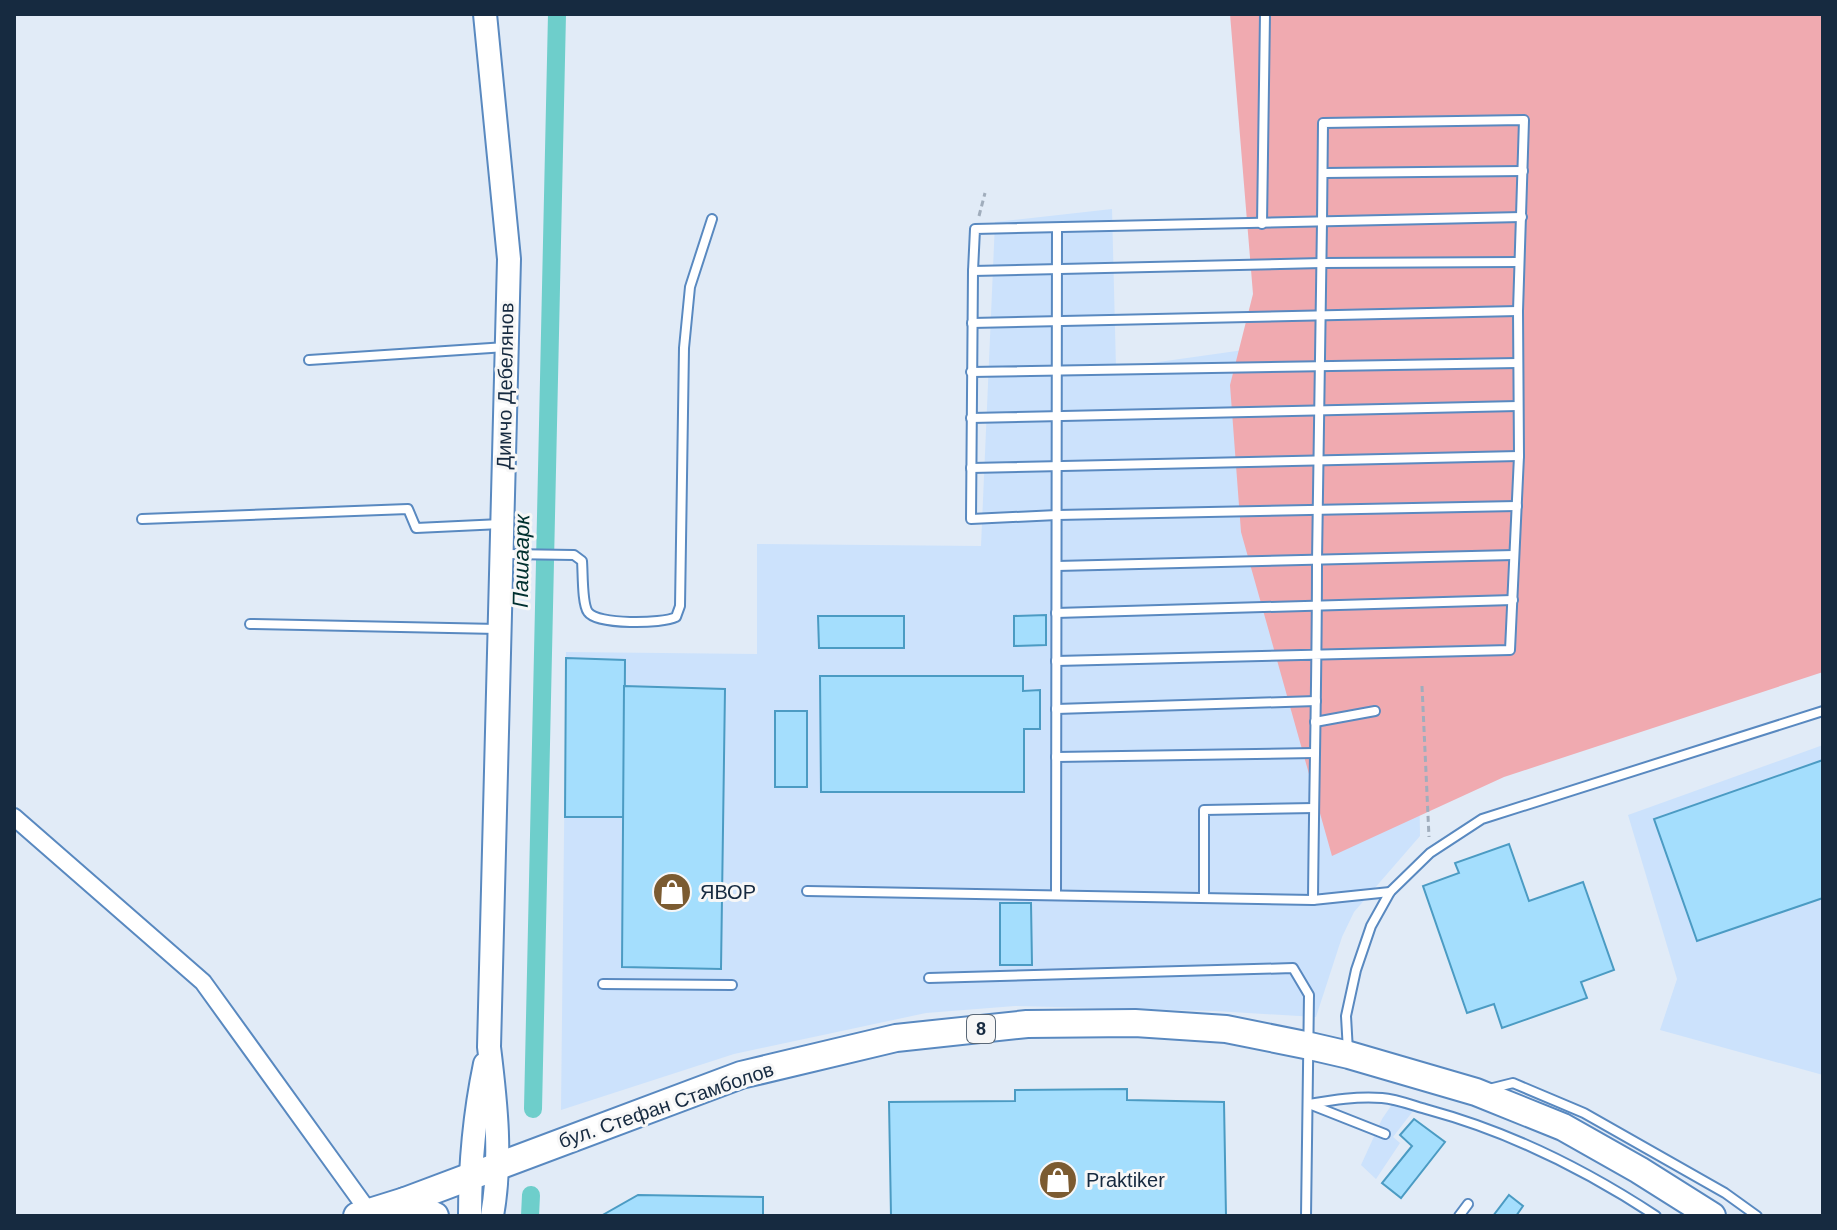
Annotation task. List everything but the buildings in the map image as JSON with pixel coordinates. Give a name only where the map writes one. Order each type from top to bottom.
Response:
[{"type":"main road","name":"бул. Стефан Стамболов","points":[[363,1214],[741,1075],[896,1038],[1027,1024],[1135,1023],[1226,1029],[1349,1055],[1476,1092],[1563,1127],[1712,1216]]},
{"type":"main road","points":[[405,1201],[435,1216]]},
{"type":"street","name":"Димчо Дебелянов","points":[[485,14],[509,259],[489,1047],[497,1108],[498,1164],[492,1216]]},
{"type":"street","points":[[14,817],[203,982],[363,1214]]},
{"type":"street","name":"Димчо Дебелянов","points":[[470,1216],[474,1117],[489,1047]]},
{"type":"lane","points":[[1262,224],[1265,14]]},
{"type":"lane","points":[[1056,661],[1316,655],[1510,650],[1519,456],[1518,311],[1524,120],[1323,123],[1324,173],[1322,222],[1322,263],[1317,561],[1317,608],[1316,655],[1316,701],[1313,900]]},
{"type":"lane","points":[[1324,173],[1523,171]]},
{"type":"lane","points":[[1517,506],[971,519],[971,372],[975,229],[1522,217]]},
{"type":"lane","points":[[501,554],[574,555],[582,561],[586,609],[592,616],[623,621],[666,622],[676,617],[680,606],[684,348],[690,287],[712,219]]},
{"type":"lane","points":[[1056,895],[1057,228]]},
{"type":"lane","points":[[973,271],[1519,262]]},
{"type":"lane","points":[[972,323],[1518,311]]},
{"type":"lane","points":[[309,360],[506,347]]},
{"type":"lane","points":[[971,372],[1518,363]]},
{"type":"lane","points":[[971,418],[1518,406]]},
{"type":"lane","points":[[971,468],[1519,456]]},
{"type":"lane","points":[[142,519],[408,509],[416,528],[502,524]]},
{"type":"lane","points":[[1057,566],[1514,555]]},
{"type":"lane","points":[[1056,613],[1317,608],[1513,600]]},
{"type":"lane","points":[[250,624],[499,629]]},
{"type":"lane","points":[[1056,709],[1316,701]]},
{"type":"lane","points":[[1315,722],[1375,711]]},
{"type":"lane","points":[[1349,1055],[1346,1016],[1356,970],[1371,926],[1390,892],[1430,853],[1482,819],[1823,711]]},
{"type":"lane","points":[[1056,757],[1315,753]]},
{"type":"lane","points":[[1204,898],[1204,810],[1314,808]]},
{"type":"lane","points":[[807,891],[1313,900],[1390,892]]},
{"type":"lane","points":[[929,978],[1293,968],[1309,995],[1306,1216]]},
{"type":"lane","points":[[603,984],[732,985]]},
{"type":"lane","points":[[1476,1092],[1513,1083],[1584,1113],[1725,1193],[1757,1216]]},
{"type":"lane","points":[[1309,1104],[1353,1097],[1385,1098],[1474,1122],[1609,1185],[1656,1216]]},
{"type":"lane","points":[[1309,1104],[1385,1134]]},
{"type":"lane","points":[[1459,1216],[1468,1204]]},
{"type":"path","points":[[975,229],[985,193]]},
{"type":"path","points":[[1422,686],[1430,853]]},
{"type":"shaded area","points":[[1230,14],[1823,14],[1823,672],[1504,777],[1332,856],[1241,532],[1230,385],[1253,294]]},
{"type":"shaded area","points":[[1112,209],[1116,368],[1265,347],[1418,701],[1420,836],[1354,912],[1342,937],[1316,1017],[1015,1006],[926,1013],[734,1054],[561,1110],[566,652],[757,654],[757,544],[981,546],[995,222]]},
{"type":"shaded area","points":[[1823,745],[1823,1075],[1660,1030],[1677,979],[1628,815]]},
{"type":"shaded area","points":[[1393,1103],[1413,1111],[1393,1137],[1400,1143],[1376,1179],[1361,1165],[1382,1119]]},
{"type":"waterway","name":"Пашаарк","points":[[533,1109],[557,14]]},
{"type":"waterway","name":"Пашаарк","points":[[530,1216],[531,1195]]},
{"type":"place","name":"ЯВОР","points":[[672,892]]},
{"type":"place","name":"Praktiker","points":[[1058,1180]]}]
